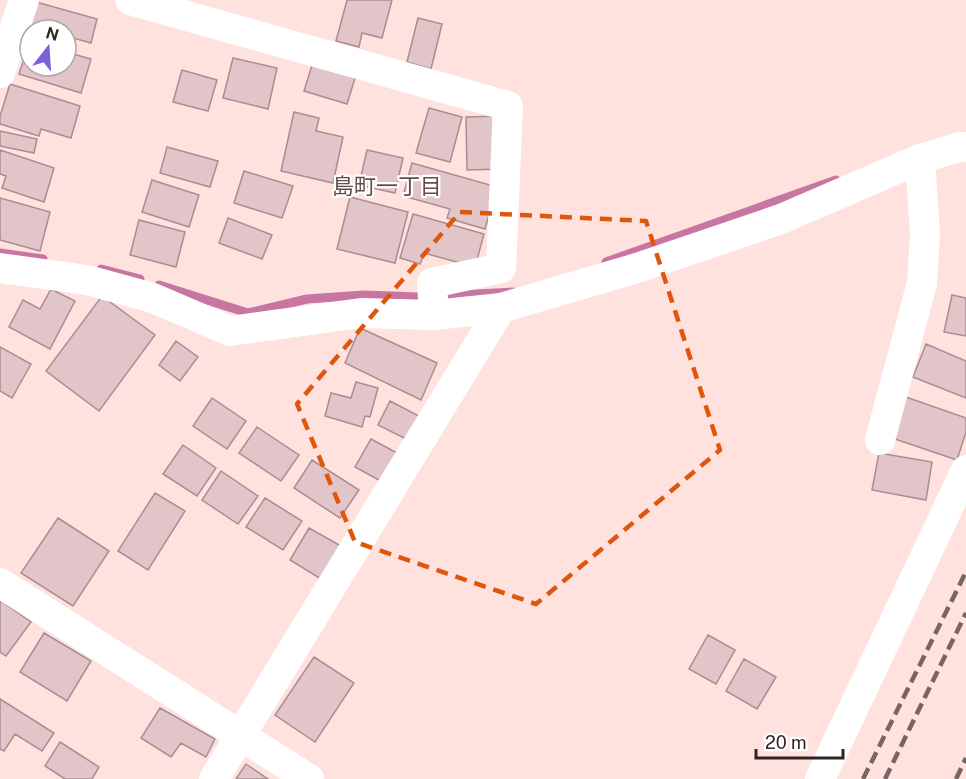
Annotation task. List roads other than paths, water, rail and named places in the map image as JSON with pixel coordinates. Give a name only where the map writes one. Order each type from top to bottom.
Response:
[{"type":"street","points":[[0,73],[24,0]]},
{"type":"street","points":[[130,0],[508,106],[501,268],[432,283],[434,315]]},
{"type":"street","points":[[0,268],[87,280],[142,295],[230,331],[361,313],[434,315],[501,308],[637,268],[781,219],[920,159],[966,147]]},
{"type":"street","points":[[880,440],[922,283],[925,234],[920,159]]},
{"type":"street","points":[[214,779],[501,308]]},
{"type":"street","points":[[819,779],[966,470]]},
{"type":"street","points":[[0,583],[309,779]]},
{"type":"waterway","points":[[606,262],[836,180]]},
{"type":"waterway","points":[[0,253],[43,259]]},
{"type":"waterway","points":[[101,269],[140,279]]},
{"type":"waterway","points":[[159,285],[248,313],[307,299],[364,295],[418,297],[513,292]]},
{"type":"railway","points":[[863,779],[966,572]]},
{"type":"railway","points":[[885,779],[966,613]]},
{"type":"railway","points":[[956,779],[966,758]]},
{"type":"district","name":"島町一丁目","points":[[387,186]]}]
